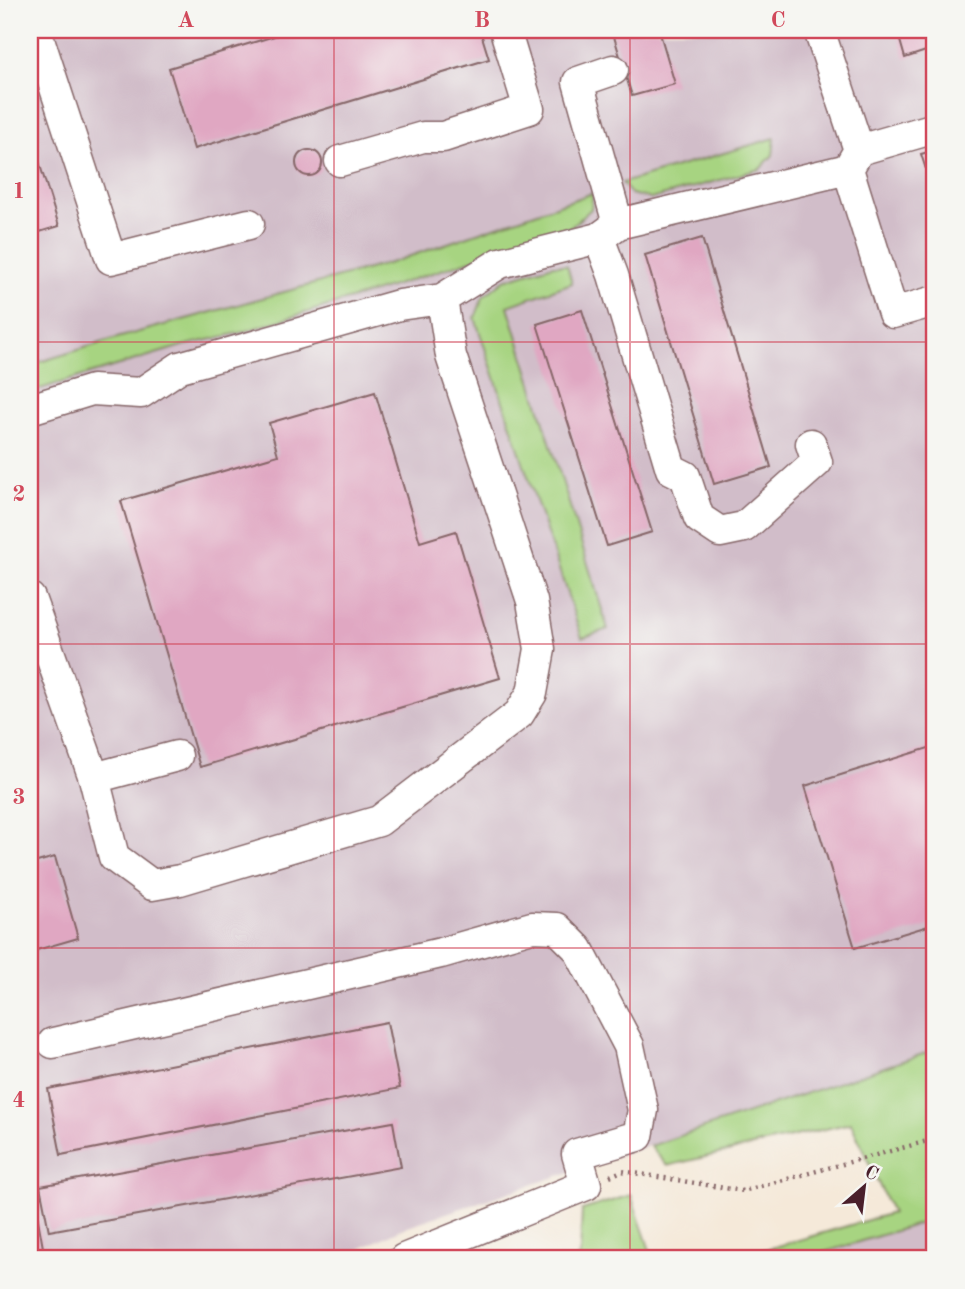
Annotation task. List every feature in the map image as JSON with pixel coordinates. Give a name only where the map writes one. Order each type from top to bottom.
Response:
[{"type":"lane","points":[[36,30],[111,259],[248,224]]},
{"type":"lane","points":[[340,161],[422,136],[443,137],[529,109],[505,30]]},
{"type":"lane","points":[[819,30],[893,313],[935,301]]},
{"type":"lane","points":[[613,70],[578,82],[608,231],[613,275],[671,469],[685,476],[699,518],[720,532],[744,527],[817,463],[811,444]]},
{"type":"lane","points":[[30,409],[92,390],[141,393],[180,366],[399,305],[442,299],[500,263],[853,160],[935,128]]},
{"type":"lane","points":[[30,598],[94,778],[114,857],[152,885],[180,880],[379,821],[519,714],[532,693],[540,649],[532,601],[451,356],[442,299]]},
{"type":"lane","points":[[94,778],[177,756]]},
{"type":"lane","points":[[54,1043],[441,953],[532,927],[557,928],[578,948],[629,1046],[643,1110],[638,1136],[577,1154],[586,1185],[404,1259]]},
{"type":"path","points":[[586,1185],[622,1171],[743,1191],[935,1139]]},
{"type":"shaded area","points":[[30,30],[935,30],[935,1050],[408,1226],[339,1259],[30,1259]]},
{"type":"shaded area","points":[[935,1219],[935,1259],[802,1259]]},
{"type":"green space","points":[[775,138],[773,155],[760,169],[651,199],[631,194],[622,183]]},
{"type":"green space","points":[[593,193],[591,209],[571,227],[390,287],[30,392],[30,365],[117,338],[390,263]]},
{"type":"green space","points":[[553,265],[567,265],[572,283],[508,306],[608,629],[582,638],[475,318],[483,297],[504,280]]},
{"type":"green space","points":[[935,1050],[935,1219],[802,1259],[733,1259],[892,1213],[851,1123],[667,1166],[650,1146]]},
{"type":"green space","points":[[631,1195],[653,1259],[577,1259],[580,1255],[582,1210]]},
{"type":"building","points":[[294,30],[480,30],[489,59],[194,149],[169,68]]},
{"type":"building","points":[[612,30],[659,30],[675,84],[632,96]]},
{"type":"building","points":[[897,30],[935,30],[935,48],[905,58]]},
{"type":"building","points":[[30,133],[59,226],[30,235]]},
{"type":"building","points":[[309,150],[319,153],[322,163],[319,173],[309,176],[299,173],[296,163],[299,153]]},
{"type":"building","points":[[935,150],[935,197],[921,154]]},
{"type":"building","points":[[702,238],[771,467],[714,484],[645,255]]},
{"type":"building","points":[[582,310],[652,532],[607,546],[537,324]]},
{"type":"building","points":[[375,392],[420,542],[456,531],[500,678],[200,767],[121,501],[278,455],[269,423]]},
{"type":"building","points":[[935,746],[935,924],[855,948],[805,786]]},
{"type":"building","points":[[55,857],[78,938],[30,952],[30,894],[36,893],[30,864]]},
{"type":"building","points":[[387,1022],[400,1088],[61,1155],[48,1089]]},
{"type":"building","points":[[393,1122],[401,1167],[49,1231],[40,1186]]},
{"type":"building","points":[[31,1180],[45,1259],[30,1259]]}]
